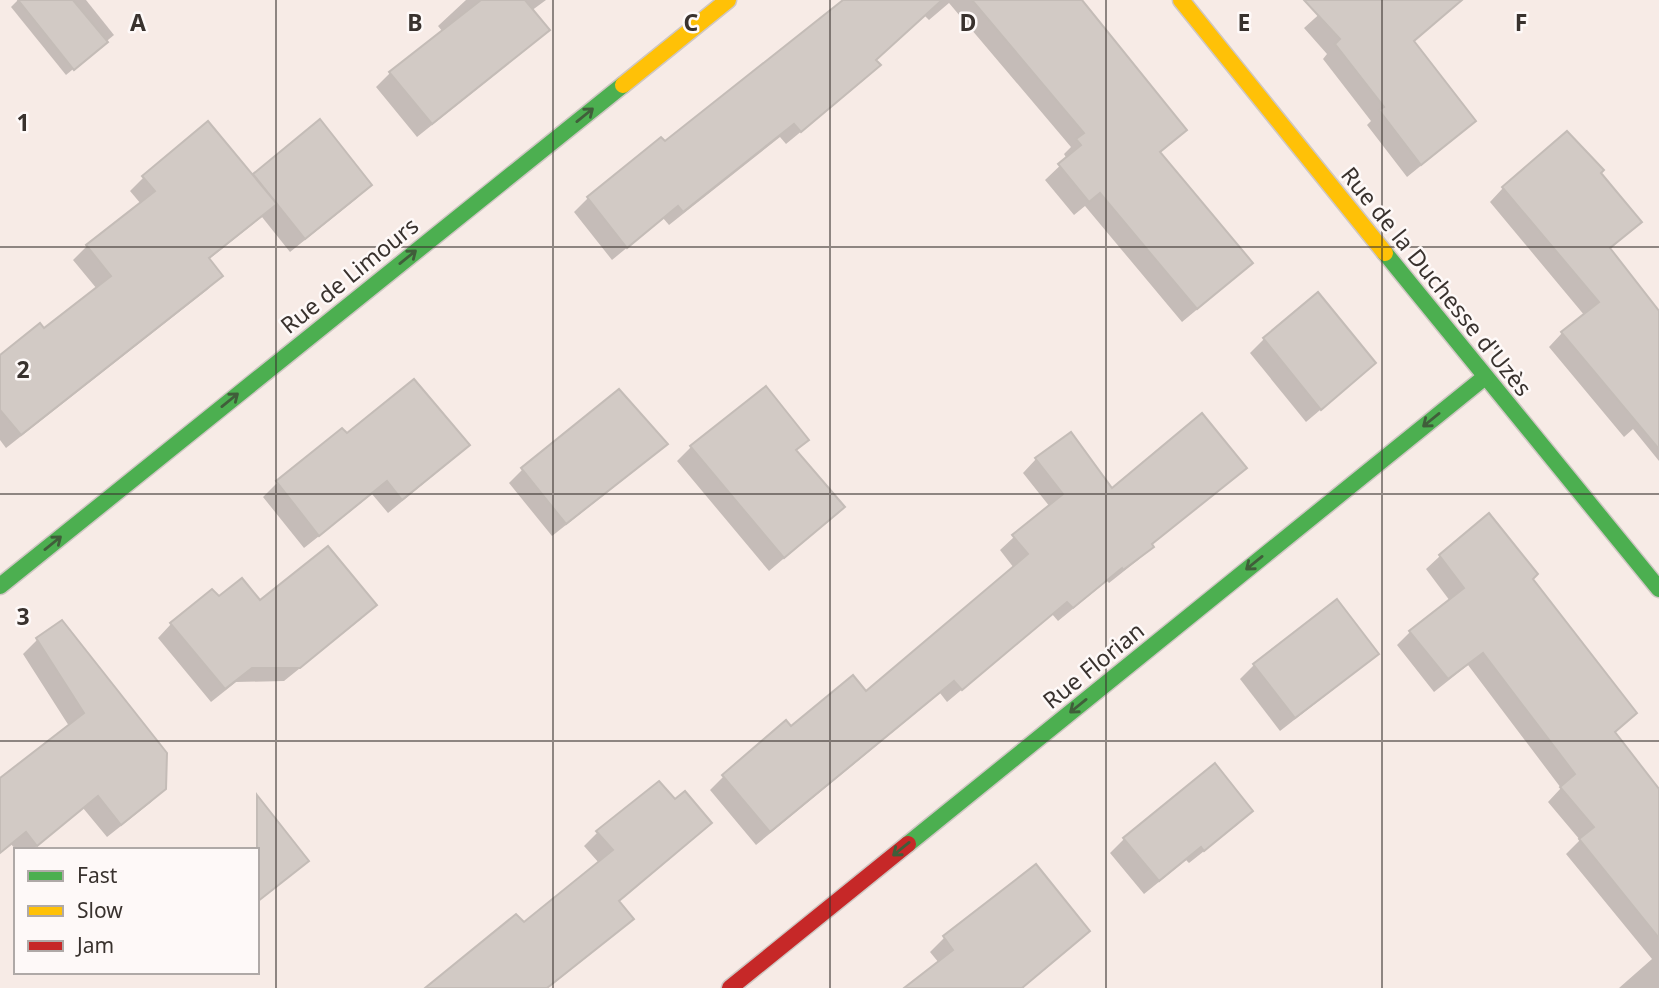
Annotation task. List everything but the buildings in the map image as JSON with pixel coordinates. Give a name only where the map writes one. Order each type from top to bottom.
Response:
[{"type":"street","name":"Rue de Limours","points":[[0,586],[728,0]]},
{"type":"street","name":"Rue de la Duchesse d'Uzès","points":[[1181,0],[1659,589]]},
{"type":"street","name":"Rue Florian","points":[[730,988],[1485,377]]},
{"type":"traffic: fast","points":[[0,586],[623,85]]},
{"type":"traffic: fast","points":[[1385,253],[1659,589]]},
{"type":"traffic: fast","points":[[908,844],[1485,377]]},
{"type":"traffic: slow","points":[[623,85],[728,0]]},
{"type":"traffic: slow","points":[[1181,0],[1385,253]]},
{"type":"traffic: jam","points":[[730,988],[908,844]]}]
